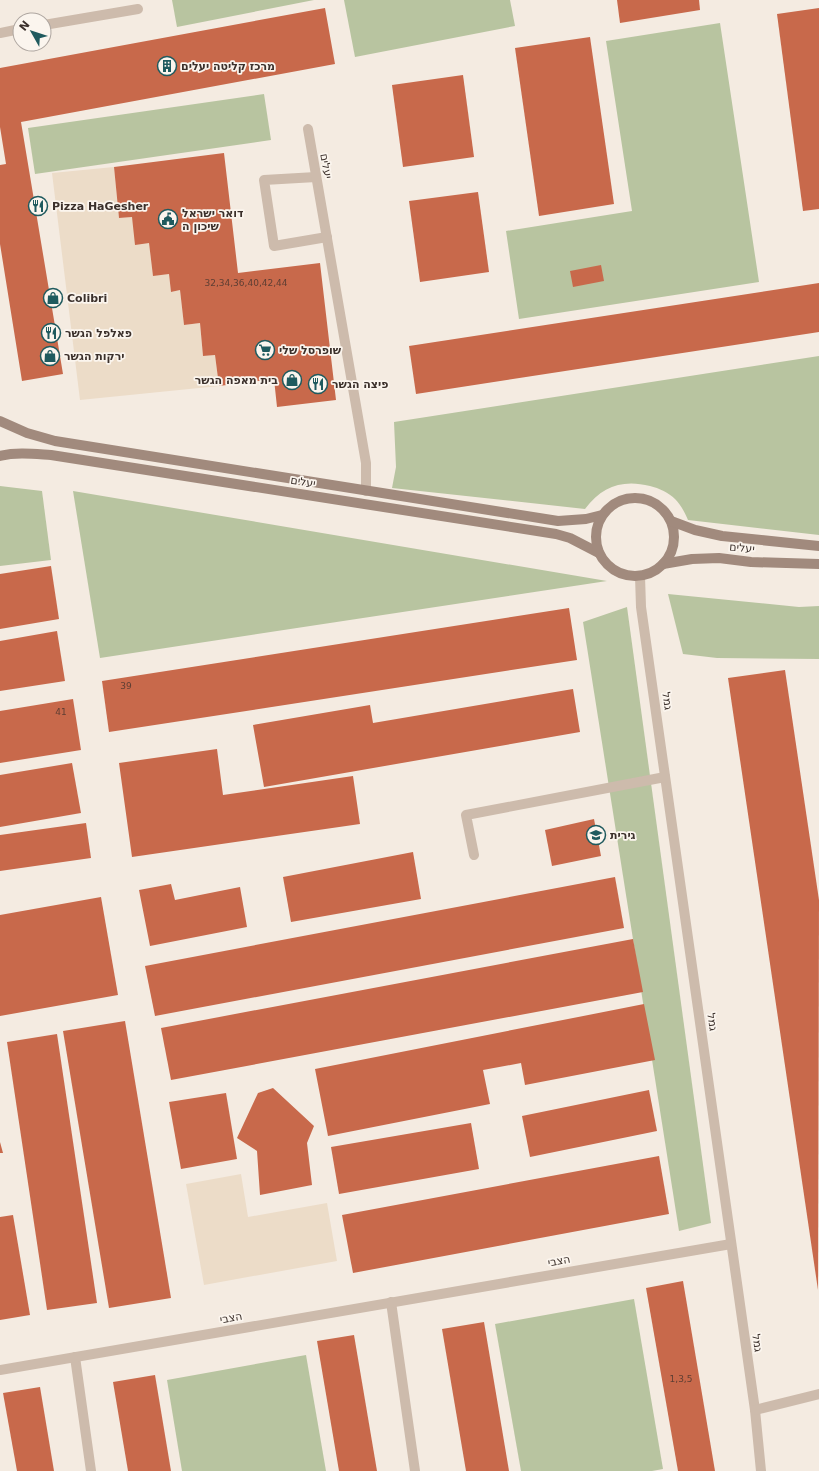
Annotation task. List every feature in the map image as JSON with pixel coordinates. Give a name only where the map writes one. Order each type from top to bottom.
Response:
[{"type":"street","points":[[52,24],[138,9]]},
{"type":"street","points":[[0,33],[12,31]]},
{"type":"street","name":"יעלים","points":[[308,129],[366,463],[366,491]]},
{"type":"street","points":[[316,177],[264,180],[274,246],[326,237]]},
{"type":"street","name":"יעלים","points":[[0,421],[27,433],[56,441],[558,521],[586,519],[602,515]]},
{"type":"street","name":"יעלים","points":[[0,456],[8,454],[51,455],[556,534],[570,538],[598,553]]},
{"type":"street","points":[[635,497],[648,500],[659,506],[671,521],[674,540],[670,553],[663,564],[652,572],[640,576],[627,576],[615,571],[605,563],[598,553],[595,534],[596,527],[602,515],[616,502],[622,499],[635,497]]},
{"type":"street","name":"יעלים","points":[[671,521],[695,530],[722,536],[819,546]]},
{"type":"street","name":"יעלים","points":[[663,564],[692,558],[719,558],[752,562],[819,564]]},
{"type":"street","name":"גמל","points":[[640,576],[641,606],[755,1410],[761,1471]]},
{"type":"street","points":[[474,855],[466,815],[665,777]]},
{"type":"street","name":"הצבי","points":[[0,1370],[731,1244]]},
{"type":"street","points":[[390,1302],[415,1471]]},
{"type":"street","points":[[75,1356],[91,1471]]},
{"type":"street","points":[[755,1410],[819,1394]]},
{"type":"green space","points":[[172,0],[314,0],[177,27]]},
{"type":"green space","points":[[344,0],[510,0],[515,26],[355,57]]},
{"type":"green space","points":[[720,23],[759,282],[519,319],[506,231],[632,211],[606,41]]},
{"type":"green space","points":[[264,94],[271,140],[35,174],[28,128]]},
{"type":"green space","points":[[819,356],[819,535],[688,520],[675,499],[664,491],[650,486],[631,483],[614,486],[606,490],[592,501],[585,509],[392,488],[396,467],[394,422]]},
{"type":"green space","points":[[0,486],[42,491],[51,560],[0,566]]},
{"type":"green space","points":[[73,491],[607,581],[100,658]]},
{"type":"green space","points":[[668,594],[799,607],[819,606],[819,659],[717,658],[683,654]]},
{"type":"green space","points":[[627,607],[711,1223],[679,1231],[583,622]]},
{"type":"green space","points":[[634,1299],[663,1469],[652,1471],[521,1471],[495,1324]]},
{"type":"green space","points":[[306,1355],[326,1471],[182,1471],[167,1380]]},
{"type":"shaded area","points":[[114,167],[119,218],[132,217],[149,243],[153,275],[169,274],[171,292],[180,290],[184,325],[200,323],[203,356],[215,355],[219,386],[80,400],[52,173]]},
{"type":"shaded area","points":[[241,1174],[248,1217],[327,1203],[337,1261],[204,1285],[186,1184]]},
{"type":"building","points":[[617,0],[699,0],[700,10],[620,23]]},
{"type":"building","name":"מרכז קליטה יעלים","points":[[325,8],[335,64],[21,122],[63,374],[22,381],[0,244],[0,165],[6,164],[0,127],[0,68]]},
{"type":"building","points":[[819,8],[819,209],[803,211],[777,14]]},
{"type":"building","points":[[590,37],[614,204],[539,216],[515,48]]},
{"type":"building","points":[[463,75],[474,157],[403,167],[392,85]]},
{"type":"building","points":[[224,153],[238,273],[320,263],[336,400],[277,407],[274,379],[219,386],[215,355],[203,356],[200,323],[184,325],[180,290],[171,292],[169,274],[153,276],[149,243],[135,245],[132,217],[119,218],[114,167]]},
{"type":"building","points":[[478,192],[489,272],[420,282],[409,201]]},
{"type":"building","points":[[601,265],[604,281],[573,287],[570,271]]},
{"type":"building","points":[[819,283],[819,332],[416,394],[409,346]]},
{"type":"building","points":[[51,566],[59,619],[0,629],[0,574]]},
{"type":"building","points":[[569,608],[577,660],[109,732],[102,681]]},
{"type":"building","points":[[57,631],[65,681],[0,691],[0,641]]},
{"type":"building","points":[[785,670],[819,900],[818,1290],[728,678]]},
{"type":"building","points":[[573,689],[580,732],[264,787],[253,725],[370,705],[373,723]]},
{"type":"building","points":[[73,699],[81,750],[0,763],[0,711]]},
{"type":"building","points":[[217,749],[223,795],[353,776],[360,824],[132,857],[119,763]]},
{"type":"building","points":[[72,763],[81,813],[0,827],[0,775]]},
{"type":"building","points":[[594,819],[601,856],[552,866],[545,830]]},
{"type":"building","points":[[86,823],[91,858],[0,871],[0,835]]},
{"type":"building","points":[[413,852],[421,899],[291,922],[283,877]]},
{"type":"building","points":[[615,877],[624,928],[155,1016],[145,966]]},
{"type":"building","points":[[171,884],[175,900],[240,887],[247,927],[150,946],[139,890]]},
{"type":"building","points":[[101,897],[118,995],[0,1016],[0,915]]},
{"type":"building","points":[[633,939],[643,992],[171,1080],[161,1028]]},
{"type":"building","points":[[644,1004],[655,1060],[525,1085],[521,1063],[483,1070],[490,1104],[328,1136],[315,1069]]},
{"type":"building","points":[[125,1021],[171,1298],[109,1308],[63,1031]]},
{"type":"building","points":[[57,1034],[97,1303],[47,1310],[7,1042]]},
{"type":"building","points":[[273,1088],[314,1126],[307,1143],[312,1185],[260,1195],[257,1151],[237,1138],[258,1093]]},
{"type":"building","points":[[649,1090],[657,1131],[530,1157],[522,1116]]},
{"type":"building","points":[[226,1093],[237,1159],[181,1169],[169,1102]]},
{"type":"building","points":[[471,1123],[479,1169],[339,1194],[331,1147]]},
{"type":"building","points":[[0,1142],[3,1153],[0,1153]]},
{"type":"building","points":[[659,1156],[669,1214],[353,1273],[342,1215]]},
{"type":"building","points":[[13,1215],[30,1315],[0,1320],[0,1217]]},
{"type":"building","points":[[683,1281],[715,1471],[678,1471],[646,1288]]},
{"type":"building","points":[[484,1322],[509,1471],[466,1471],[442,1329]]},
{"type":"building","points":[[354,1335],[377,1471],[339,1471],[317,1341]]},
{"type":"building","points":[[155,1375],[171,1471],[128,1471],[113,1382]]},
{"type":"building","points":[[40,1387],[54,1471],[17,1471],[3,1393]]},
{"type":"place","name":"מרכז קליטה יעלים","points":[[167,66]]},
{"type":"place","name":"Pizza HaGesher","points":[[38,206]]},
{"type":"place","name":"דואר ישראל שיכון ה","points":[[168,219]]},
{"type":"place","name":"Colibri","points":[[53,298]]},
{"type":"place","name":"פאלפל הגשר","points":[[51,333]]},
{"type":"place","name":"שופרסל שלי","points":[[265,350]]},
{"type":"place","name":"ירקות הגשר","points":[[50,356]]},
{"type":"place","name":"בית מאפה הגשר","points":[[292,380]]},
{"type":"place","name":"פיצה הגשר","points":[[318,384]]},
{"type":"place","name":"גירית","points":[[596,835]]}]
